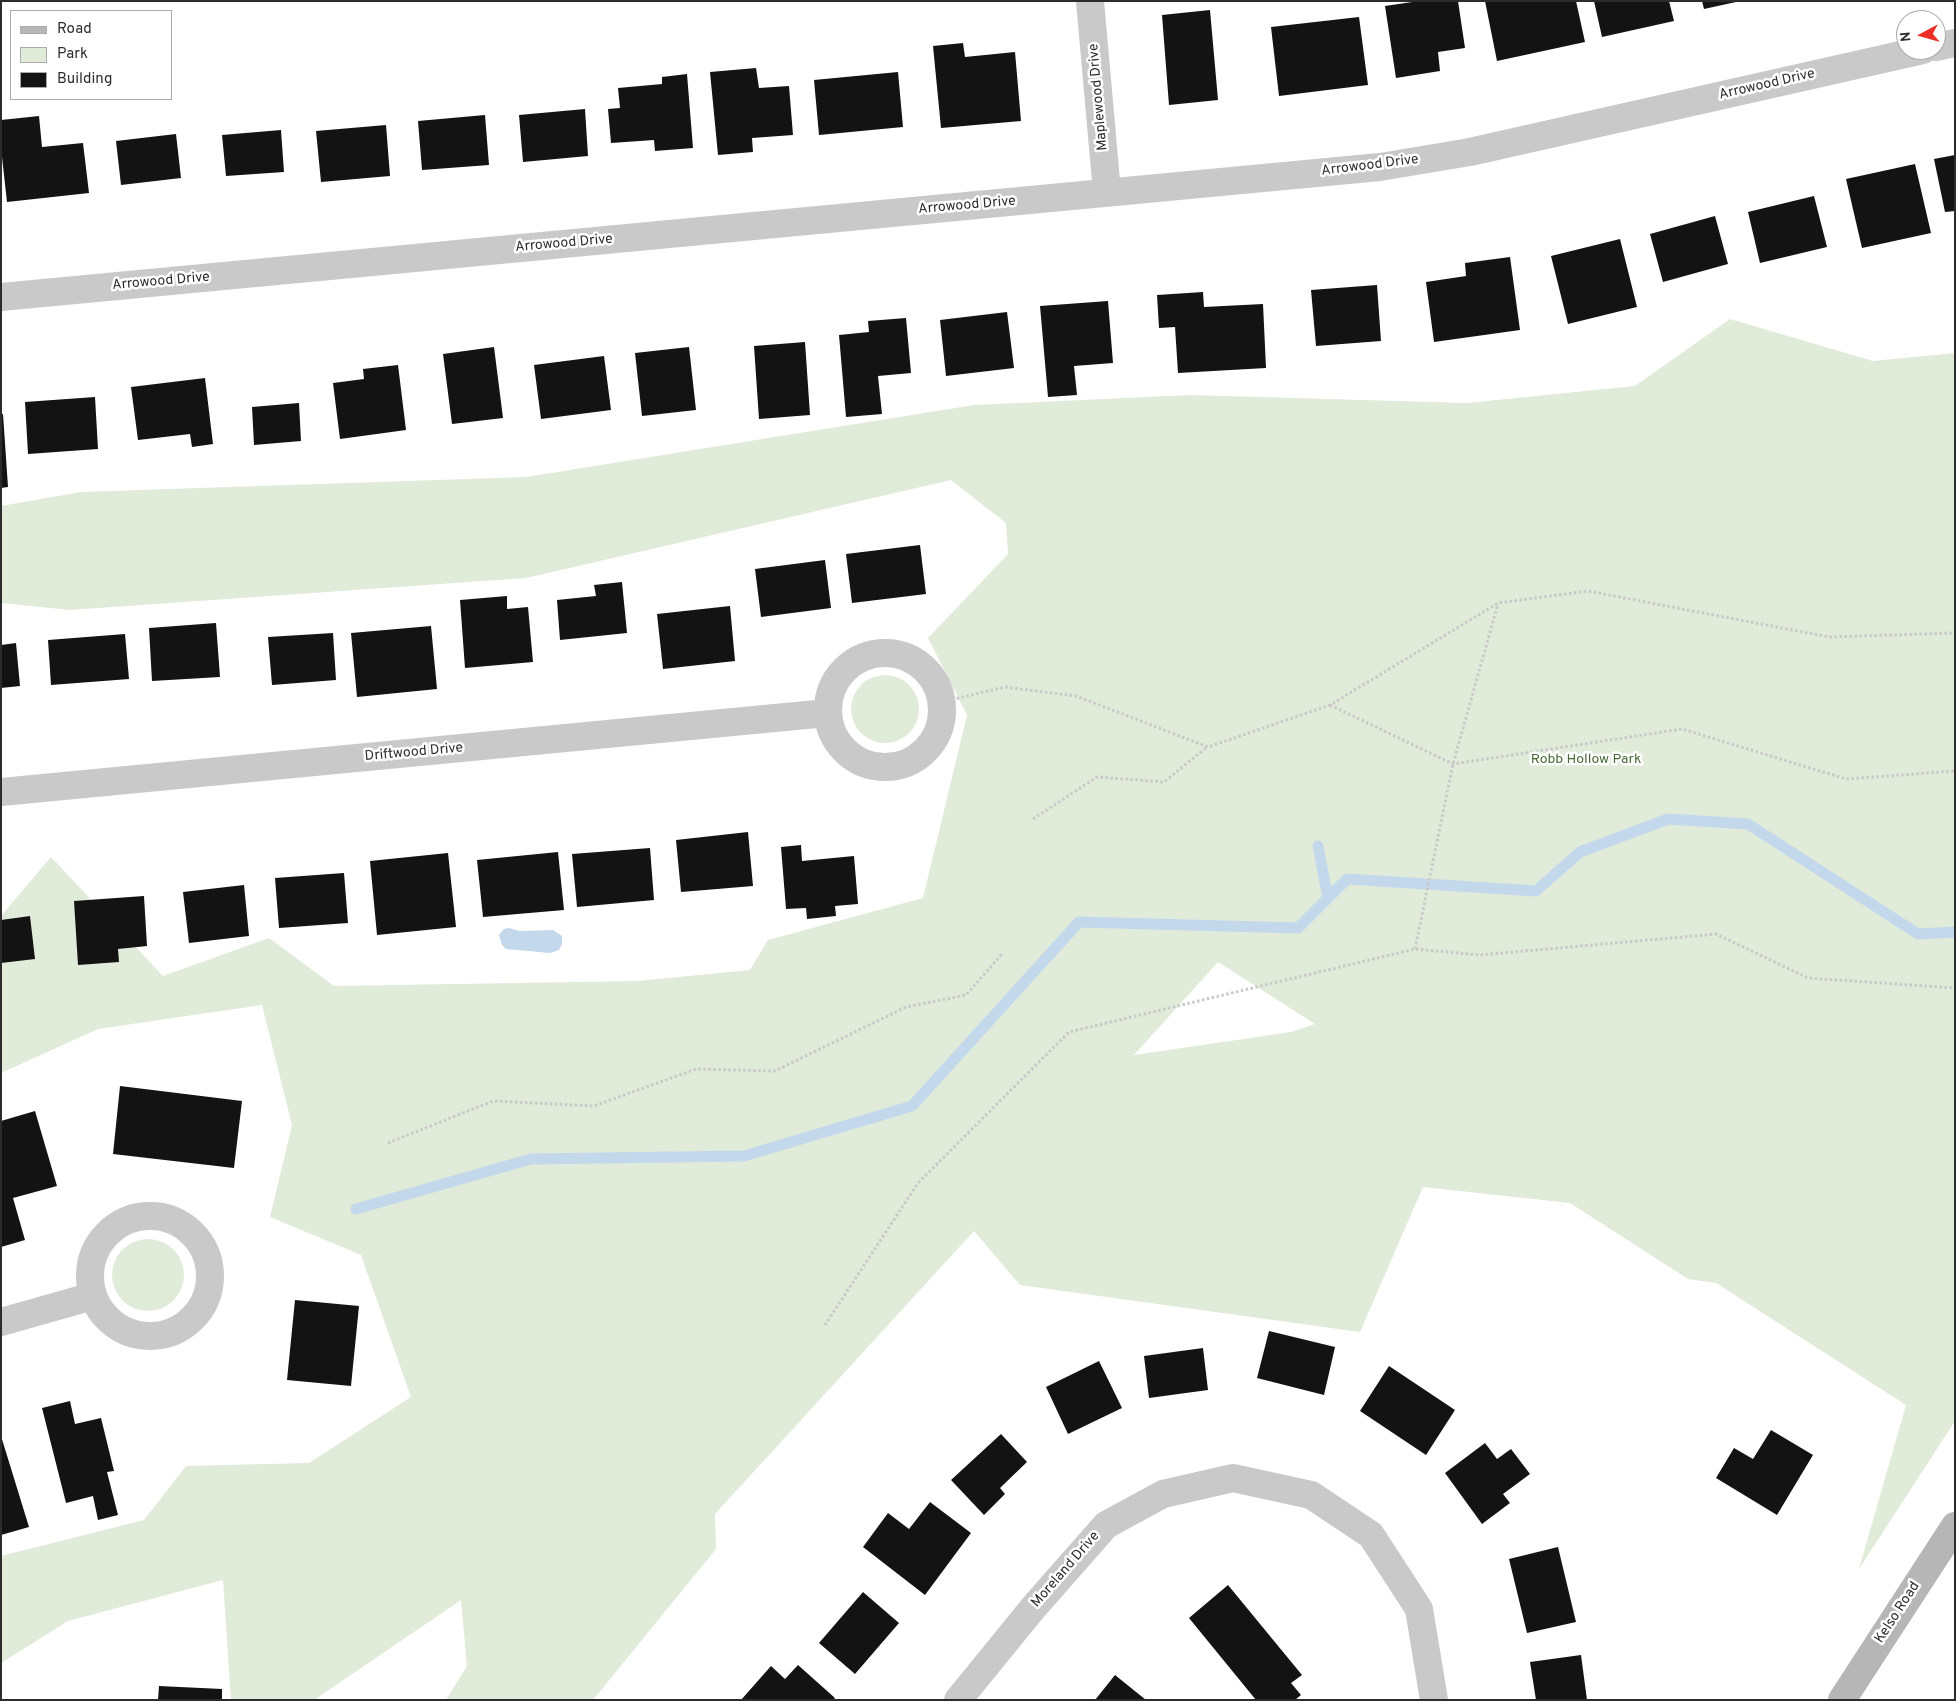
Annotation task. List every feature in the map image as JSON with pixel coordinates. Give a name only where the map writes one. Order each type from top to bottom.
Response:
[{"type":"street","name":"Maplewood Drive","points":[[1090,1],[1107,192]]},
{"type":"street","name":"Arrowood Drive","points":[[1,297],[1380,167],[1470,152],[1896,56]]},
{"type":"street","points":[[876,653],[897,654],[916,662],[933,679],[942,702],[940,727],[928,748],[910,762],[888,768],[866,765],[846,753],[833,735],[827,713],[830,692],[840,673],[856,660],[876,653]]},
{"type":"street","name":"Driftwood Drive","points":[[1,792],[827,713]]},
{"type":"street","points":[[154,1215],[174,1220],[192,1232],[208,1256],[210,1285],[205,1301],[193,1319],[184,1326],[165,1335],[149,1336],[120,1328],[103,1314],[93,1296],[90,1270],[97,1247],[109,1231],[136,1216],[154,1215]]},
{"type":"street","points":[[1,1322],[93,1296]]},
{"type":"street","name":"Moreland Drive","points":[[958,1700],[1033,1608],[1106,1525],[1163,1494],[1233,1478],[1311,1495],[1372,1535],[1419,1608],[1434,1700]]},
{"type":"street","name":"Kelso Road","points":[[1842,1700],[1955,1526]]},
{"type":"path","points":[[1033,819],[1097,777],[1164,782],[1208,747],[1330,705],[1498,603],[1588,591],[1829,637],[1955,633]]},
{"type":"path","points":[[1415,949],[1453,764],[1498,603]]},
{"type":"path","points":[[942,702],[1005,687],[1076,696],[1208,747]]},
{"type":"path","points":[[1330,705],[1453,764],[1682,729],[1846,779],[1955,771]]},
{"type":"path","points":[[824,1325],[918,1183],[1069,1032],[1415,949],[1480,955],[1716,934],[1808,978],[1955,988]]},
{"type":"path","points":[[388,1143],[493,1101],[594,1106],[696,1068],[775,1071],[906,1008],[966,994],[1002,954]]},
{"type":"green space","name":"Robb Hollow Park","points":[[1730,319],[1873,361],[1955,353],[1955,1421],[1859,1569],[1906,1405],[1716,1283],[1688,1279],[1570,1203],[1423,1187],[1360,1332],[1020,1285],[974,1231],[715,1514],[716,1549],[593,1700],[446,1700],[467,1666],[461,1600],[314,1700],[231,1700],[223,1580],[68,1621],[1,1663],[1,1556],[144,1520],[186,1466],[309,1463],[411,1397],[361,1255],[270,1217],[292,1125],[262,1005],[98,1029],[1,1073],[1,916],[51,857],[163,976],[269,938],[334,986],[637,981],[750,970],[768,940],[923,898],[967,715],[928,638],[1008,554],[1006,523],[951,480],[526,578],[70,610],[1,603],[1,506],[81,492],[526,477],[974,405],[1190,395],[1467,403],[1635,386]],"holes":[[[1218,962],[1315,1024],[1291,1032],[1134,1055]]]},
{"type":"green space","points":[[885,675],[898,678],[909,685],[916,696],[919,709],[916,722],[909,733],[898,740],[885,743],[872,740],[861,733],[854,722],[851,709],[854,696],[861,685],[872,678]]},
{"type":"green space","points":[[148,1239],[162,1242],[174,1249],[181,1261],[184,1275],[181,1289],[174,1301],[162,1308],[148,1311],[134,1308],[122,1301],[115,1289],[112,1275],[115,1261],[122,1249],[134,1242]]},
{"type":"water","points":[[509,928],[519,931],[553,930],[562,936],[562,944],[559,950],[550,953],[506,949],[502,945],[499,935],[504,929]]},
{"type":"building","points":[[1419,1],[1458,1],[1465,48],[1438,52],[1440,71],[1396,78],[1385,6]]},
{"type":"building","points":[[1485,1],[1576,1],[1585,42],[1497,61]]},
{"type":"building","points":[[1594,1],[1669,1],[1674,21],[1602,37]]},
{"type":"building","points":[[1702,1],[1736,1],[1736,2],[1704,9]]},
{"type":"building","points":[[1210,10],[1218,100],[1169,105],[1162,15]]},
{"type":"building","points":[[1359,17],[1368,85],[1279,96],[1271,27]]},
{"type":"building","points":[[963,43],[965,57],[1015,52],[1021,121],[941,128],[933,46]]},
{"type":"building","points":[[756,68],[759,88],[789,86],[793,135],[752,138],[753,152],[718,155],[710,72]]},
{"type":"building","points":[[898,72],[903,127],[819,135],[814,80]]},
{"type":"building","points":[[687,74],[693,148],[655,151],[654,140],[611,143],[608,109],[620,108],[618,88],[662,84],[662,77]]},
{"type":"building","points":[[585,109],[588,156],[523,162],[519,115]]},
{"type":"building","points":[[485,115],[489,165],[422,170],[418,121]]},
{"type":"building","points":[[39,116],[42,147],[83,143],[89,193],[7,202],[1,148],[1,120]]},
{"type":"building","points":[[386,125],[390,176],[321,182],[316,131]]},
{"type":"building","points":[[281,130],[284,172],[226,176],[222,135]]},
{"type":"building","points":[[176,134],[181,178],[121,185],[116,141]]},
{"type":"building","points":[[1955,155],[1955,211],[1945,212],[1934,159]]},
{"type":"building","points":[[1915,164],[1931,233],[1862,248],[1846,179]]},
{"type":"building","points":[[1814,196],[1827,247],[1760,263],[1748,212]]},
{"type":"building","points":[[1715,216],[1728,264],[1663,282],[1650,234]]},
{"type":"building","points":[[1620,239],[1637,307],[1568,324],[1551,256]]},
{"type":"building","points":[[1510,257],[1520,330],[1434,342],[1426,282],[1466,276],[1465,263]]},
{"type":"building","points":[[1377,285],[1381,341],[1316,346],[1311,290]]},
{"type":"building","points":[[1203,292],[1204,307],[1263,304],[1266,368],[1178,373],[1175,327],[1159,328],[1157,295]]},
{"type":"building","points":[[1108,301],[1113,363],[1074,366],[1077,395],[1048,397],[1040,306]]},
{"type":"building","points":[[1007,312],[1014,368],[946,376],[940,320]]},
{"type":"building","points":[[906,318],[911,373],[878,376],[882,414],[846,417],[839,335],[869,332],[868,321]]},
{"type":"building","points":[[805,342],[810,415],[759,419],[754,346]]},
{"type":"building","points":[[494,347],[503,418],[452,424],[443,354]]},
{"type":"building","points":[[689,347],[696,410],[642,416],[635,353]]},
{"type":"building","points":[[604,356],[611,410],[541,419],[534,365]]},
{"type":"building","points":[[398,365],[406,430],[340,439],[333,383],[364,379],[363,369]]},
{"type":"building","points":[[205,378],[213,444],[192,447],[190,434],[138,440],[131,387]]},
{"type":"building","points":[[95,397],[98,449],[28,454],[25,402]]},
{"type":"building","points":[[299,403],[301,441],[254,445],[252,407]]},
{"type":"building","points":[[1,414],[3,414],[8,487],[1,488]]},
{"type":"building","points":[[920,545],[926,594],[852,603],[846,554]]},
{"type":"building","points":[[825,560],[831,608],[761,617],[755,569]]},
{"type":"building","points":[[622,582],[627,633],[560,640],[557,600],[596,596],[594,585]]},
{"type":"building","points":[[507,596],[507,609],[528,607],[533,662],[465,668],[460,600]]},
{"type":"building","points":[[730,606],[735,661],[663,669],[657,614]]},
{"type":"building","points":[[216,623],[220,677],[152,681],[149,628]]},
{"type":"building","points":[[431,626],[437,689],[357,697],[351,633]]},
{"type":"building","points":[[333,633],[336,680],[272,685],[268,637]]},
{"type":"building","points":[[125,634],[129,679],[51,685],[48,640]]},
{"type":"building","points":[[16,643],[20,686],[1,688],[1,645]]},
{"type":"building","points":[[748,832],[753,886],[681,892],[676,840]]},
{"type":"building","points":[[801,845],[802,861],[854,856],[858,904],[835,906],[836,916],[807,919],[806,908],[786,909],[781,847]]},
{"type":"building","points":[[650,848],[654,900],[577,907],[572,854]]},
{"type":"building","points":[[558,852],[564,910],[483,917],[477,860]]},
{"type":"building","points":[[448,853],[456,927],[377,935],[370,861]]},
{"type":"building","points":[[344,873],[348,923],[279,928],[275,878]]},
{"type":"building","points":[[244,885],[249,936],[189,943],[183,892]]},
{"type":"building","points":[[144,896],[147,946],[118,949],[119,962],[78,965],[74,901]]},
{"type":"building","points":[[30,916],[35,959],[1,963],[1,920]]},
{"type":"building","points":[[120,1086],[242,1101],[234,1168],[113,1154]]},
{"type":"building","points":[[35,1111],[57,1186],[13,1198],[25,1240],[1,1247],[1,1121]]},
{"type":"building","points":[[295,1300],[359,1306],[351,1386],[287,1380]]},
{"type":"building","points":[[1269,1331],[1335,1347],[1324,1395],[1257,1378]]},
{"type":"building","points":[[1203,1348],[1208,1390],[1149,1398],[1144,1356]]},
{"type":"building","points":[[1099,1361],[1122,1408],[1068,1434],[1046,1387]]},
{"type":"building","points":[[1389,1366],[1455,1410],[1426,1455],[1360,1411]]},
{"type":"building","points":[[70,1401],[75,1424],[101,1418],[114,1471],[107,1472],[118,1515],[98,1520],[93,1496],[66,1503],[42,1408]]},
{"type":"building","points":[[1771,1430],[1813,1455],[1777,1515],[1716,1478],[1734,1448],[1753,1459]]},
{"type":"building","points":[[1001,1434],[1027,1462],[1000,1488],[1005,1494],[984,1515],[951,1480]]},
{"type":"building","points":[[1,1436],[29,1527],[1,1535]]},
{"type":"building","points":[[1485,1443],[1497,1459],[1511,1449],[1530,1474],[1503,1494],[1510,1503],[1482,1524],[1445,1473]]},
{"type":"building","points":[[930,1502],[971,1533],[925,1595],[863,1547],[888,1513],[909,1529]]},
{"type":"building","points":[[1558,1547],[1576,1622],[1527,1633],[1509,1559]]},
{"type":"building","points":[[1228,1585],[1302,1675],[1291,1683],[1301,1695],[1295,1700],[1256,1700],[1189,1618]]},
{"type":"building","points":[[863,1592],[899,1623],[855,1674],[819,1643]]},
{"type":"building","points":[[1581,1655],[1587,1700],[1536,1700],[1530,1662]]},
{"type":"building","points":[[798,1665],[835,1698],[833,1700],[741,1700],[771,1666],[785,1679]]},
{"type":"building","points":[[1115,1675],[1146,1700],[1095,1700]]},
{"type":"building","points":[[159,1686],[222,1689],[222,1700],[158,1700]]},
{"type":"waterway","points":[[356,1209],[531,1159],[744,1156],[912,1106],[1079,922],[1298,928],[1347,879],[1536,891],[1580,852],[1668,819],[1748,824],[1918,934],[1955,932]]},
{"type":"waterway","points":[[1318,846],[1328,898]]}]
